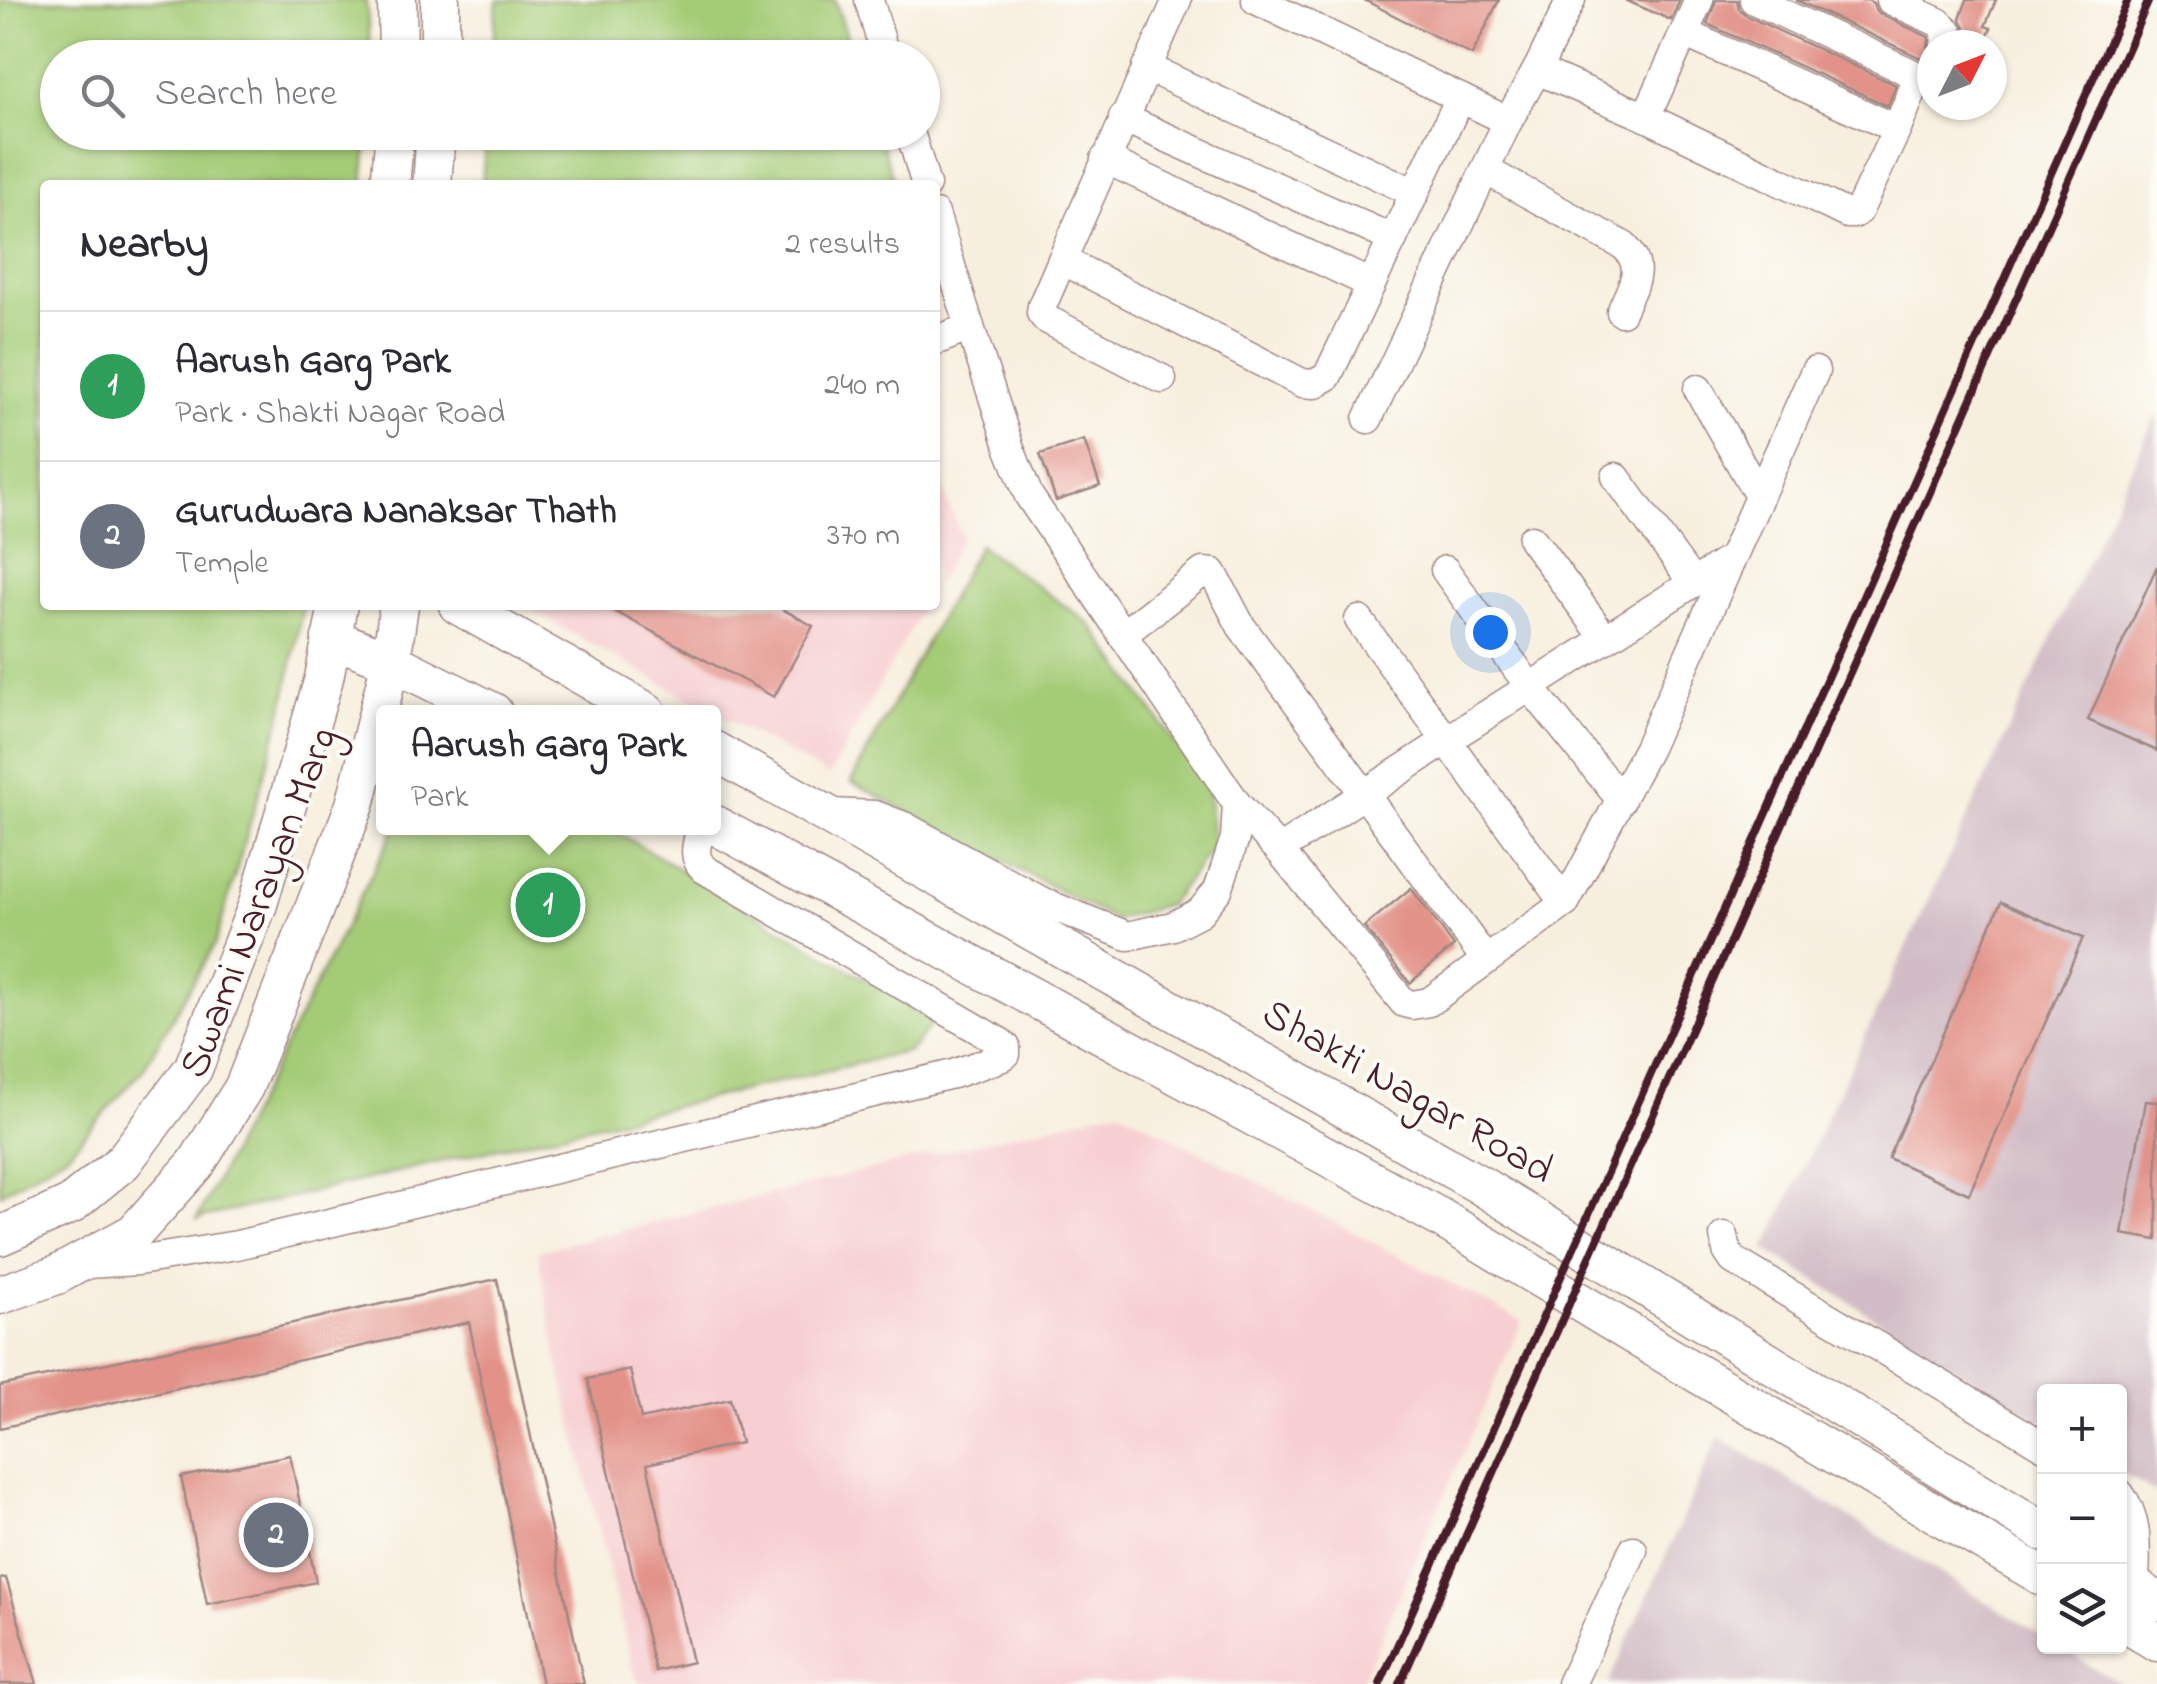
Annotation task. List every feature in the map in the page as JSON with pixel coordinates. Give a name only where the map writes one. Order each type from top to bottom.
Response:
[{"type":"street","points":[[396,0],[397,40]]},
{"type":"street","points":[[440,0],[440,40]]},
{"type":"street","points":[[869,0],[881,40]]},
{"type":"street","points":[[1162,378],[1046,319],[1042,306],[1177,0]]},
{"type":"street","points":[[1256,0],[1508,121]]},
{"type":"street","points":[[1368,419],[1508,121],[1571,0]]},
{"type":"street","points":[[1646,117],[1700,0]]},
{"type":"street","points":[[1754,0],[1917,76]]},
{"type":"street","points":[[1890,0],[1940,22]]},
{"type":"street","points":[[1684,33],[1897,129]]},
{"type":"street","points":[[1146,67],[1415,192]]},
{"type":"street","points":[[1537,70],[1646,117],[1846,214],[1854,214],[1863,204],[1917,85]]},
{"type":"street","points":[[1062,260],[1302,383],[1314,384],[1327,377],[1460,98]]},
{"type":"street","points":[[1123,118],[1393,239]]},
{"type":"street","points":[[390,180],[393,150]]},
{"type":"street","points":[[432,180],[435,150]]},
{"type":"street","points":[[915,150],[924,180]]},
{"type":"street","points":[[1105,159],[1372,284]]},
{"type":"street","points":[[1485,170],[1624,246],[1635,257],[1637,273],[1621,312]]},
{"type":"street","points":[[940,230],[1010,449],[1029,496],[1237,804],[1404,1002],[1412,1005],[1429,1002],[1565,903],[1648,748],[1815,370]]},
{"type":"street","points":[[940,340],[970,328]]},
{"type":"street","points":[[1698,388],[1759,496]]},
{"type":"street","points":[[1616,476],[1693,583]]},
{"type":"street","points":[[1532,539],[1605,638]]},
{"type":"street","points":[[1279,850],[1732,558]]},
{"type":"street","points":[[1446,570],[1530,687],[1620,800]]},
{"type":"street","points":[[1122,635],[1203,572],[1213,573],[1241,626],[1486,960]]},
{"type":"street","name":"Swami Narayan Marg","points":[[384,705],[397,610]]},
{"type":"street","points":[[472,610],[497,619],[636,705]]},
{"type":"street","points":[[1359,620],[1565,903]]},
{"type":"street","points":[[334,622],[391,661],[480,705]]},
{"type":"street","name":"Swami Narayan Marg","points":[[0,1236],[70,1206],[122,1162],[193,1069],[258,904],[324,678],[334,622]]},
{"type":"street","name":"Shakti Nagar Road","points":[[721,755],[1480,1184],[2037,1528]]},
{"type":"street","name":"Swami Narayan Marg","points":[[0,1295],[57,1275],[134,1233],[196,1164],[244,1087],[375,757]]},
{"type":"street","points":[[823,812],[874,815],[904,826],[1047,904],[1128,936],[1173,926],[1200,912],[1218,890],[1235,838],[1237,804]]},
{"type":"street","points":[[721,828],[1439,1217],[1674,1360],[2037,1572]]},
{"type":"street","points":[[77,1264],[138,1261],[237,1245],[953,1074],[1006,1054],[1006,1047],[1000,1042],[704,869],[695,853],[699,835]]},
{"type":"street","points":[[1724,1236],[1733,1260],[2037,1442]]},
{"type":"street","points":[[2127,1505],[2134,1522],[2133,1597],[2157,1642]]},
{"type":"street","points":[[1571,1684],[1633,1550]]},
{"type":"shaded area","points":[[2157,413],[2157,1494],[2127,1475],[2127,1384],[2037,1384],[2037,1420],[1765,1249]]},
{"type":"shaded area","points":[[940,483],[962,537],[940,577]]},
{"type":"shaded area","points":[[530,610],[921,610],[829,776],[721,716],[721,705],[701,705]]},
{"type":"shaded area","points":[[1118,1109],[1522,1321],[1360,1684],[640,1684],[634,1674],[556,1354],[538,1251]]},
{"type":"shaded area","points":[[1719,1437],[2037,1633],[2037,1654],[2072,1654],[2121,1684],[1608,1684]]},
{"type":"green space","points":[[0,0],[366,0],[370,40],[40,40],[40,150],[366,150],[363,180],[40,180],[40,610],[302,610],[283,709],[215,944],[142,1071],[68,1153],[0,1194]]},
{"type":"green space","points":[[497,0],[835,0],[848,40],[493,40]]},
{"type":"green space","points":[[485,150],[884,150],[893,180],[482,180]]},
{"type":"green space","points":[[979,545],[1089,623],[1208,788],[1213,847],[1168,905],[1115,920],[851,782]]},
{"type":"green space","points":[[391,835],[622,835],[935,1020],[910,1051],[197,1219]]},
{"type":"building","points":[[1364,0],[1499,0],[1472,55]]},
{"type":"building","points":[[1625,0],[1680,0],[1671,20]]},
{"type":"building","points":[[1716,0],[1737,0],[1739,9],[1747,16],[1896,85],[1888,106],[1707,24]]},
{"type":"building","points":[[1796,0],[1867,0],[1882,15],[1917,31],[1917,56]]},
{"type":"building","points":[[1967,0],[1996,0],[1985,26],[1990,30],[1965,30],[1960,18]]},
{"type":"building","points":[[1084,440],[1100,486],[1056,501],[1040,454]]},
{"type":"building","points":[[2157,566],[2157,751],[2088,720]]},
{"type":"building","points":[[612,610],[784,610],[813,626],[774,697]]},
{"type":"building","points":[[1411,888],[1454,946],[1410,983],[1364,927]]},
{"type":"building","points":[[2001,902],[2083,938],[1969,1194],[1888,1158]]},
{"type":"building","points":[[2145,1101],[2157,1102],[2157,1240],[2122,1234]]},
{"type":"building","points":[[497,1279],[584,1684],[542,1684],[469,1322],[0,1428],[0,1386]]},
{"type":"building","points":[[630,1370],[641,1419],[730,1399],[741,1443],[647,1464],[692,1662],[655,1671],[588,1379]]},
{"type":"building","points":[[290,1455],[316,1582],[207,1604],[181,1477]]},
{"type":"building","points":[[6,1578],[37,1684],[0,1684],[0,1579]]},
{"type":"railway","points":[[1380,1684],[2128,0]]},
{"type":"railway","points":[[1400,1684],[2149,0]]},
{"type":"place","name":"Aarush Garg Park","points":[[548,905]]},
{"type":"place","name":"Gurudwara Nanaksar Thath","points":[[276,1535]]}]
